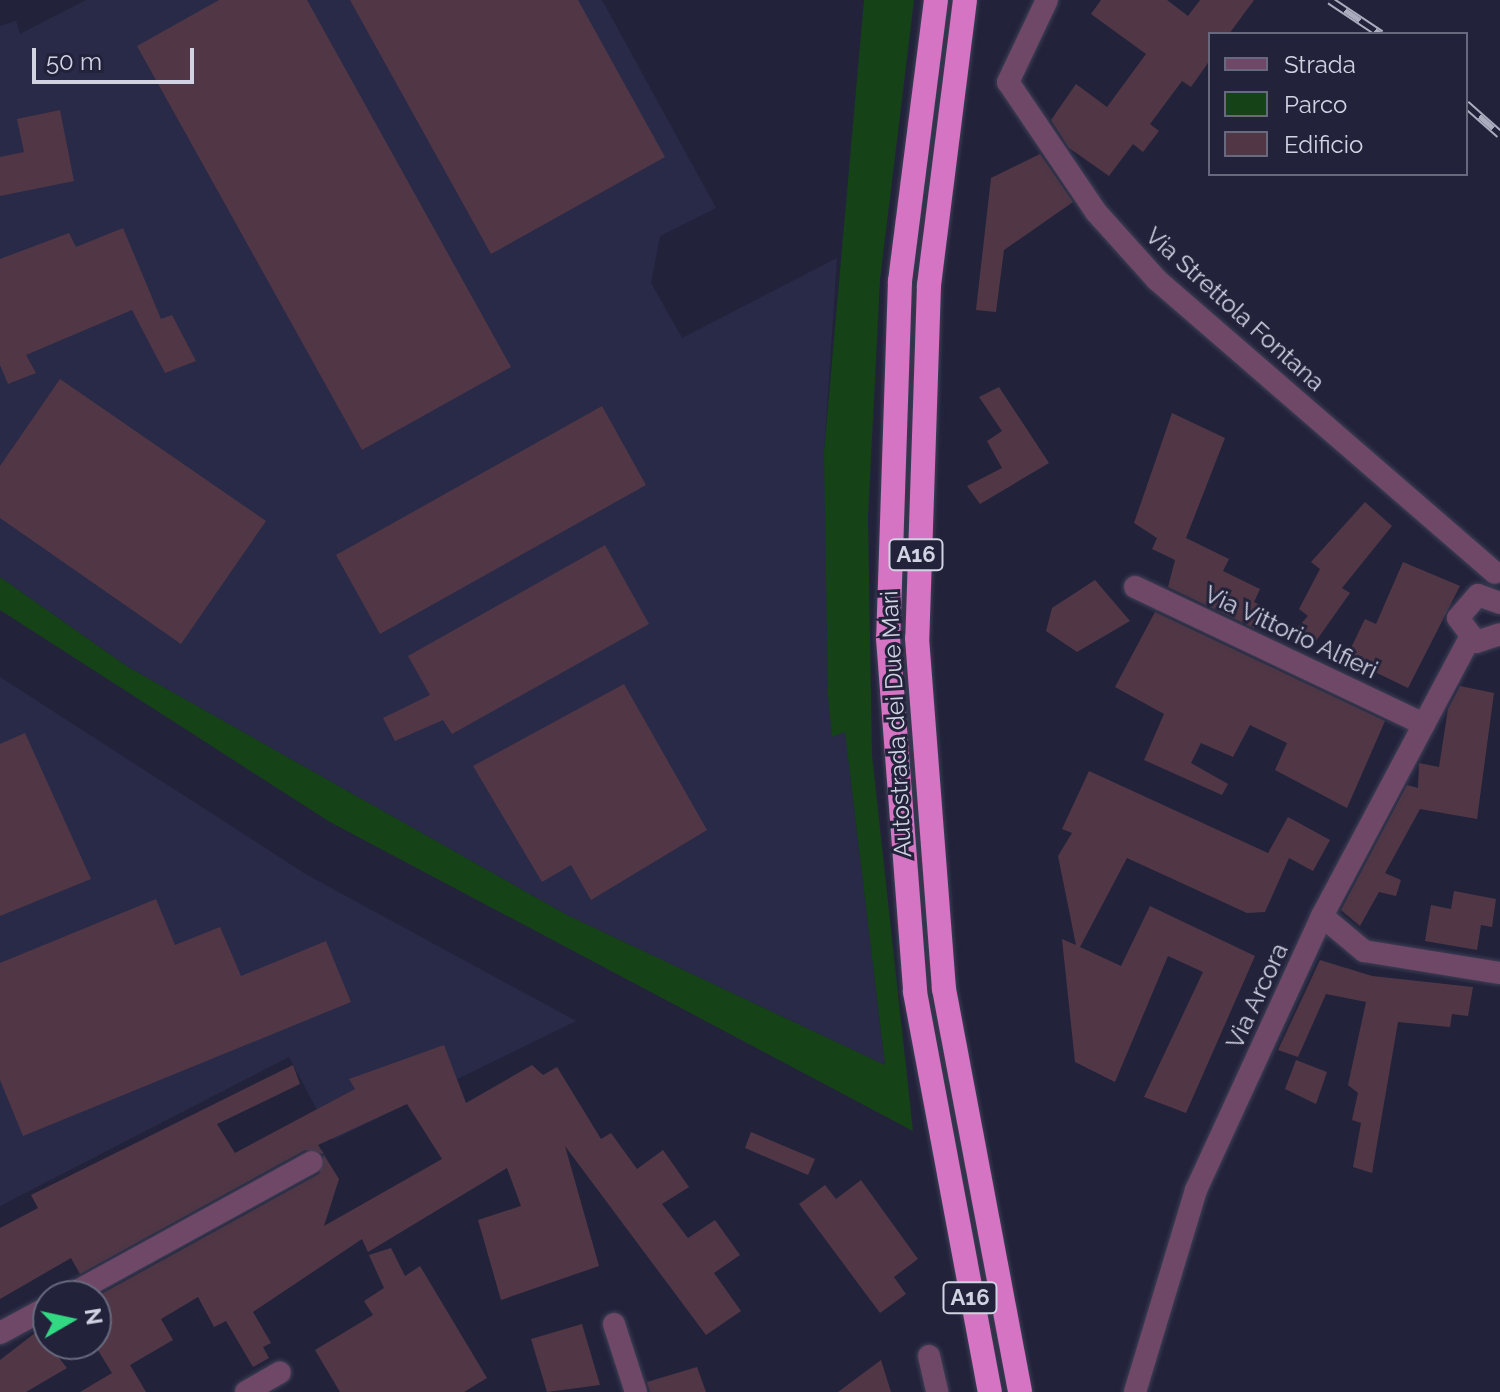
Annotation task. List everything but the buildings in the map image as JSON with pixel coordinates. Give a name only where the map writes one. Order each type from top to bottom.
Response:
[{"type":"highway","name":"Autostrada dei Due Mari","points":[[936,0],[900,281],[888,518],[892,755],[930,1096],[990,1392]]},
{"type":"highway","name":"Autostrada dei Due Mari","points":[[965,0],[929,285],[916,520],[926,813],[962,1110],[1020,1392]]},
{"type":"street","name":"Via Strettola Fontana","points":[[1047,0],[1008,82],[1096,212],[1157,280],[1498,567]]},
{"type":"street","name":"Via Arcora","points":[[1135,1392],[1160,1291],[1196,1190],[1322,916],[1469,639],[1460,610],[1496,600],[1498,567]]},
{"type":"street","name":"Via Vittorio Alfieri","points":[[1135,587],[1424,724]]},
{"type":"street","points":[[1469,639],[1499,636]]},
{"type":"street","points":[[1322,916],[1364,951],[1500,973]]},
{"type":"street","points":[[97,1280],[312,1162]]},
{"type":"street","points":[[0,1333],[32,1316]]},
{"type":"street","points":[[614,1324],[636,1392]]},
{"type":"street","points":[[929,1356],[937,1392]]},
{"type":"street","points":[[246,1392],[280,1372]]},
{"type":"shaded area","points":[[86,0],[602,0],[716,208],[660,236],[651,283],[682,338],[837,258],[824,452],[833,736],[845,731],[885,1065],[567,915],[128,667],[0,577],[0,26],[16,21],[20,34]]},
{"type":"shaded area","points":[[0,677],[307,875],[576,1021],[333,1140],[289,1057],[0,1206]]},
{"type":"green space","points":[[864,0],[914,0],[880,280],[868,517],[872,755],[913,1131],[330,822],[0,610],[0,577],[128,667],[567,915],[885,1065],[845,732],[832,737],[828,695],[824,452]]},
{"type":"railway","points":[[1330,0],[1378,32]]},
{"type":"railway","points":[[1468,106],[1500,134]]}]
